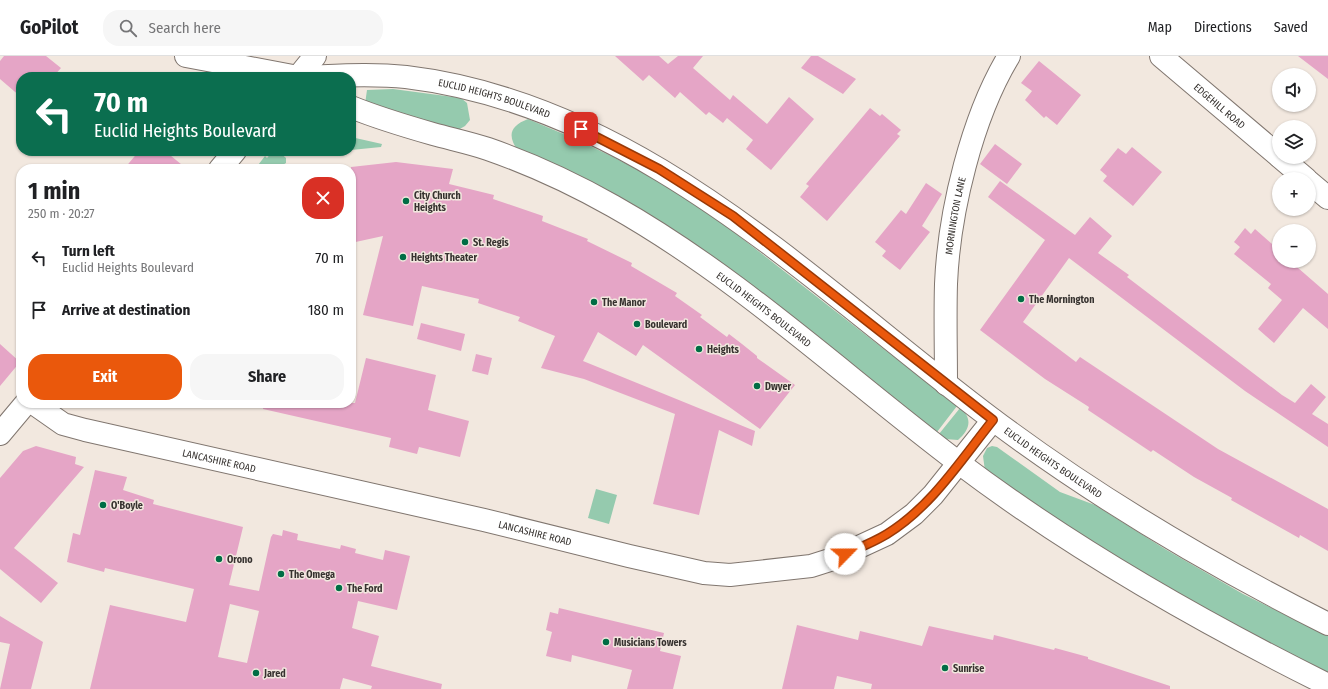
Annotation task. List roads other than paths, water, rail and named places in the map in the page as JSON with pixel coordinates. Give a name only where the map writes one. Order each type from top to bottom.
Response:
[{"type":"main road","name":"EUCLID HEIGHTS BOULEVARD","points":[[186,56],[271,72]]},
{"type":"main road","points":[[302,72],[315,56]]},
{"type":"main road","name":"MORNINGTON LANE","points":[[946,384],[946,283],[952,226],[968,158],[992,90],[1010,56]]},
{"type":"main road","name":"EDGEHILL ROAD","points":[[1160,56],[1272,151]]},
{"type":"main road","name":"EUCLID HEIGHTS BOULEVARD","points":[[356,76],[376,75],[442,83],[502,98],[545,112],[593,134],[659,169],[733,216],[946,384],[1057,467],[1182,546],[1266,593],[1328,624]]},
{"type":"main road","name":"EUCLID HEIGHTS BOULEVARD","points":[[356,109],[378,118],[486,148],[547,173],[612,206],[657,232],[732,284],[959,463],[1088,552],[1172,603],[1328,685]]},
{"type":"main road","points":[[224,164],[232,156]]},
{"type":"main road","name":"EDGEHILL ROAD","points":[[1288,164],[1297,172]]},
{"type":"main road","points":[[1316,188],[1328,198]]},
{"type":"main road","points":[[0,434],[22,408]]},
{"type":"main road","name":"LANCASHIRE ROAD","points":[[39,408],[63,424],[85,430],[484,520],[704,573],[730,575],[790,570],[811,566],[833,559],[887,534],[914,514],[933,495],[993,420]]},
{"type":"place","name":"City Church Heights","points":[[406,201]]},
{"type":"place","name":"St. Regis","points":[[465,242]]},
{"type":"place","name":"Heights Theater","points":[[403,257]]},
{"type":"place","name":"The Mornington","points":[[1021,299]]},
{"type":"place","name":"The Manor","points":[[594,302]]},
{"type":"place","name":"Boulevard","points":[[637,324]]},
{"type":"place","name":"Heights","points":[[699,349]]},
{"type":"place","name":"Dwyer","points":[[757,386]]},
{"type":"place","name":"O'Boyle","points":[[103,505]]},
{"type":"place","name":"Orono","points":[[219,559]]},
{"type":"place","name":"The Omega","points":[[281,574]]},
{"type":"place","name":"The Ford","points":[[339,588]]},
{"type":"place","name":"Musicians Towers","points":[[606,642]]},
{"type":"place","name":"Sunrise","points":[[945,668]]},
{"type":"place","name":"Jared","points":[[256,673]]}]
